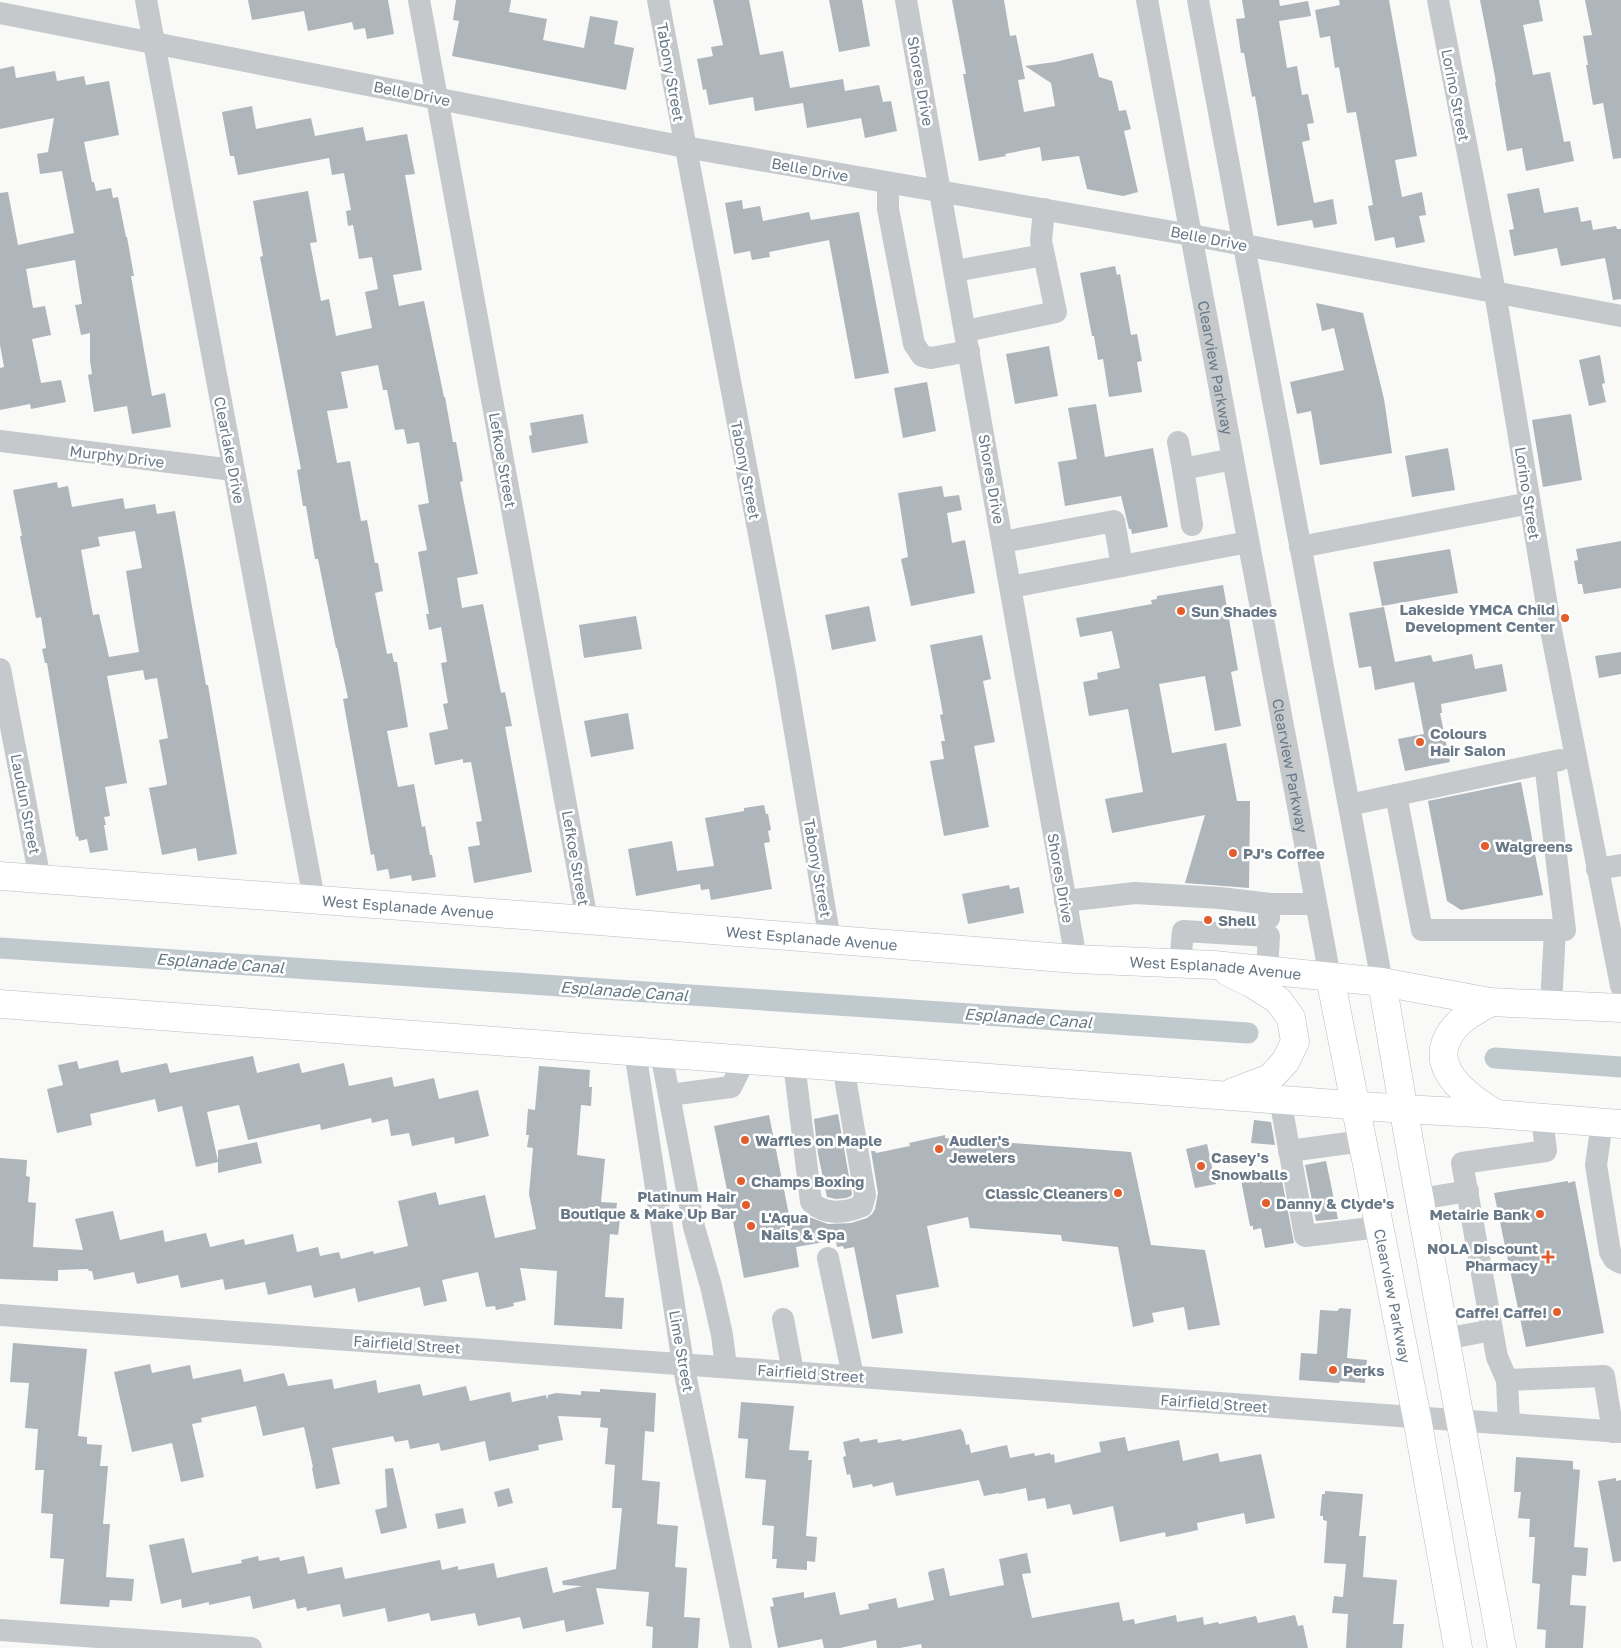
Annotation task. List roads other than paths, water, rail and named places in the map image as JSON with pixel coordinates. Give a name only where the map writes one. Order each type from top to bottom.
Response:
[{"type":"main road","name":"West Esplanade Avenue","points":[[0,876],[1076,959],[1214,965],[1382,982],[1490,1002],[1621,1008]]},
{"type":"main road","points":[[1214,965],[1251,983],[1278,1000],[1291,1018],[1294,1042],[1285,1062],[1270,1078],[1227,1095]]},
{"type":"main road","name":"Clearview Parkway","points":[[1330,977],[1417,1418],[1458,1648]]},
{"type":"main road","points":[[1382,982],[1502,1648]]},
{"type":"main road","points":[[1490,1002],[1464,1019],[1450,1034],[1444,1050],[1446,1070],[1458,1087],[1476,1102],[1496,1114]]},
{"type":"main road","points":[[0,1004],[1611,1123]]},
{"type":"street","name":"Clearlake Drive","points":[[146,0],[314,899]]},
{"type":"street","name":"Lefkoe Street","points":[[418,0],[438,98],[587,920]]},
{"type":"street","name":"Tabony Street","points":[[658,0],[785,672],[830,940]]},
{"type":"street","name":"Shores Drive","points":[[906,0],[1076,959]]},
{"type":"street","name":"Clearview Parkway","points":[[1147,0],[1330,977]]},
{"type":"street","points":[[1198,0],[1382,982]]},
{"type":"street","name":"Lorino Street","points":[[1438,0],[1495,292],[1551,630],[1621,986]]},
{"type":"street","name":"Belle Drive","points":[[0,13],[685,147],[1191,235],[1621,316]]},
{"type":"street","points":[[888,183],[888,209],[914,344],[922,356],[931,358],[967,341],[1056,312],[1041,241],[1044,210]]},
{"type":"street","points":[[955,271],[1044,255]]},
{"type":"street","name":"Murphy Drive","points":[[0,441],[233,470]]},
{"type":"street","points":[[1178,442],[1192,525]]},
{"type":"street","points":[[1183,469],[1233,459]]},
{"type":"street","points":[[1300,547],[1530,503]]},
{"type":"street","points":[[1003,542],[1114,521],[1122,566]]},
{"type":"street","points":[[1010,587],[1248,542]]},
{"type":"street","name":"Laudun Street","points":[[0,669],[40,880]]},
{"type":"street","points":[[1349,805],[1575,757]]},
{"type":"street","points":[[1396,795],[1422,930],[1565,930],[1545,763]]},
{"type":"street","points":[[1597,869],[1621,865]]},
{"type":"street","points":[[1066,901],[1135,893],[1220,898],[1270,904],[1316,904]]},
{"type":"street","points":[[1267,971],[1270,904]]},
{"type":"street","points":[[1551,1005],[1555,930]]},
{"type":"street","points":[[1180,964],[1183,931],[1269,936]]},
{"type":"street","points":[[648,1052],[669,1095],[694,1227],[722,1335],[726,1367]]},
{"type":"street","name":"Lime Street","points":[[648,1052],[683,1364],[740,1648]]},
{"type":"street","points":[[669,1095],[730,1087],[745,1059]]},
{"type":"street","points":[[794,1063],[811,1202],[816,1207],[830,1212],[847,1212],[862,1206],[865,1195],[843,1066]]},
{"type":"street","points":[[1280,1099],[1305,1236],[1379,1227]]},
{"type":"street","points":[[1509,1424],[1507,1380],[1497,1357],[1462,1163],[1546,1151],[1542,1117]]},
{"type":"street","points":[[1611,1123],[1596,1165],[1610,1252],[1614,1259],[1621,1263]]},
{"type":"street","points":[[1289,1152],[1362,1141]]},
{"type":"street","points":[[1420,1199],[1468,1191]]},
{"type":"street","points":[[828,1258],[853,1376]]},
{"type":"street","name":"Fairfield Street","points":[[0,1315],[1617,1432]]},
{"type":"street","points":[[783,1319],[793,1372]]},
{"type":"street","points":[[1445,1339],[1492,1330]]},
{"type":"street","points":[[1507,1380],[1604,1376],[1617,1432]]},
{"type":"street","points":[[2,1633],[251,1648]]},
{"type":"waterway","name":"Esplanade Canal","points":[[0,948],[1248,1033]]},
{"type":"waterway","name":"Esplanade Canal","points":[[1495,1058],[1621,1067]]},
{"type":"place","name":"Sun Shades","points":[[1181,611]]},
{"type":"place","name":"Lakeside YMCA Child Development Center","points":[[1565,618]]},
{"type":"place","name":"Colours Hair Salon","points":[[1420,742]]},
{"type":"place","name":"Walgreens","points":[[1485,846]]},
{"type":"place","name":"PJ's Coffee","points":[[1233,853]]},
{"type":"place","name":"Shell","points":[[1208,920]]},
{"type":"place","name":"Waffles on Maple","points":[[745,1140]]},
{"type":"place","name":"Audler's Jewelers","points":[[939,1149]]},
{"type":"place","name":"Casey's Snowballs","points":[[1201,1166]]},
{"type":"place","name":"Champs Boxing","points":[[741,1181]]},
{"type":"place","name":"Classic Cleaners","points":[[1118,1193]]},
{"type":"place","name":"Danny & Clyde's","points":[[1266,1203]]},
{"type":"place","name":"Platinum Hair Boutique & Make Up Bar","points":[[746,1205]]},
{"type":"place","name":"Metairie Bank","points":[[1540,1214]]},
{"type":"place","name":"L'Aqua Nails & Spa","points":[[751,1226]]},
{"type":"place","name":"NOLA Discount Pharmacy","points":[[1548,1257]]},
{"type":"place","name":"Caffe! Caffe!","points":[[1557,1312]]},
{"type":"place","name":"Perks","points":[[1333,1370]]}]
